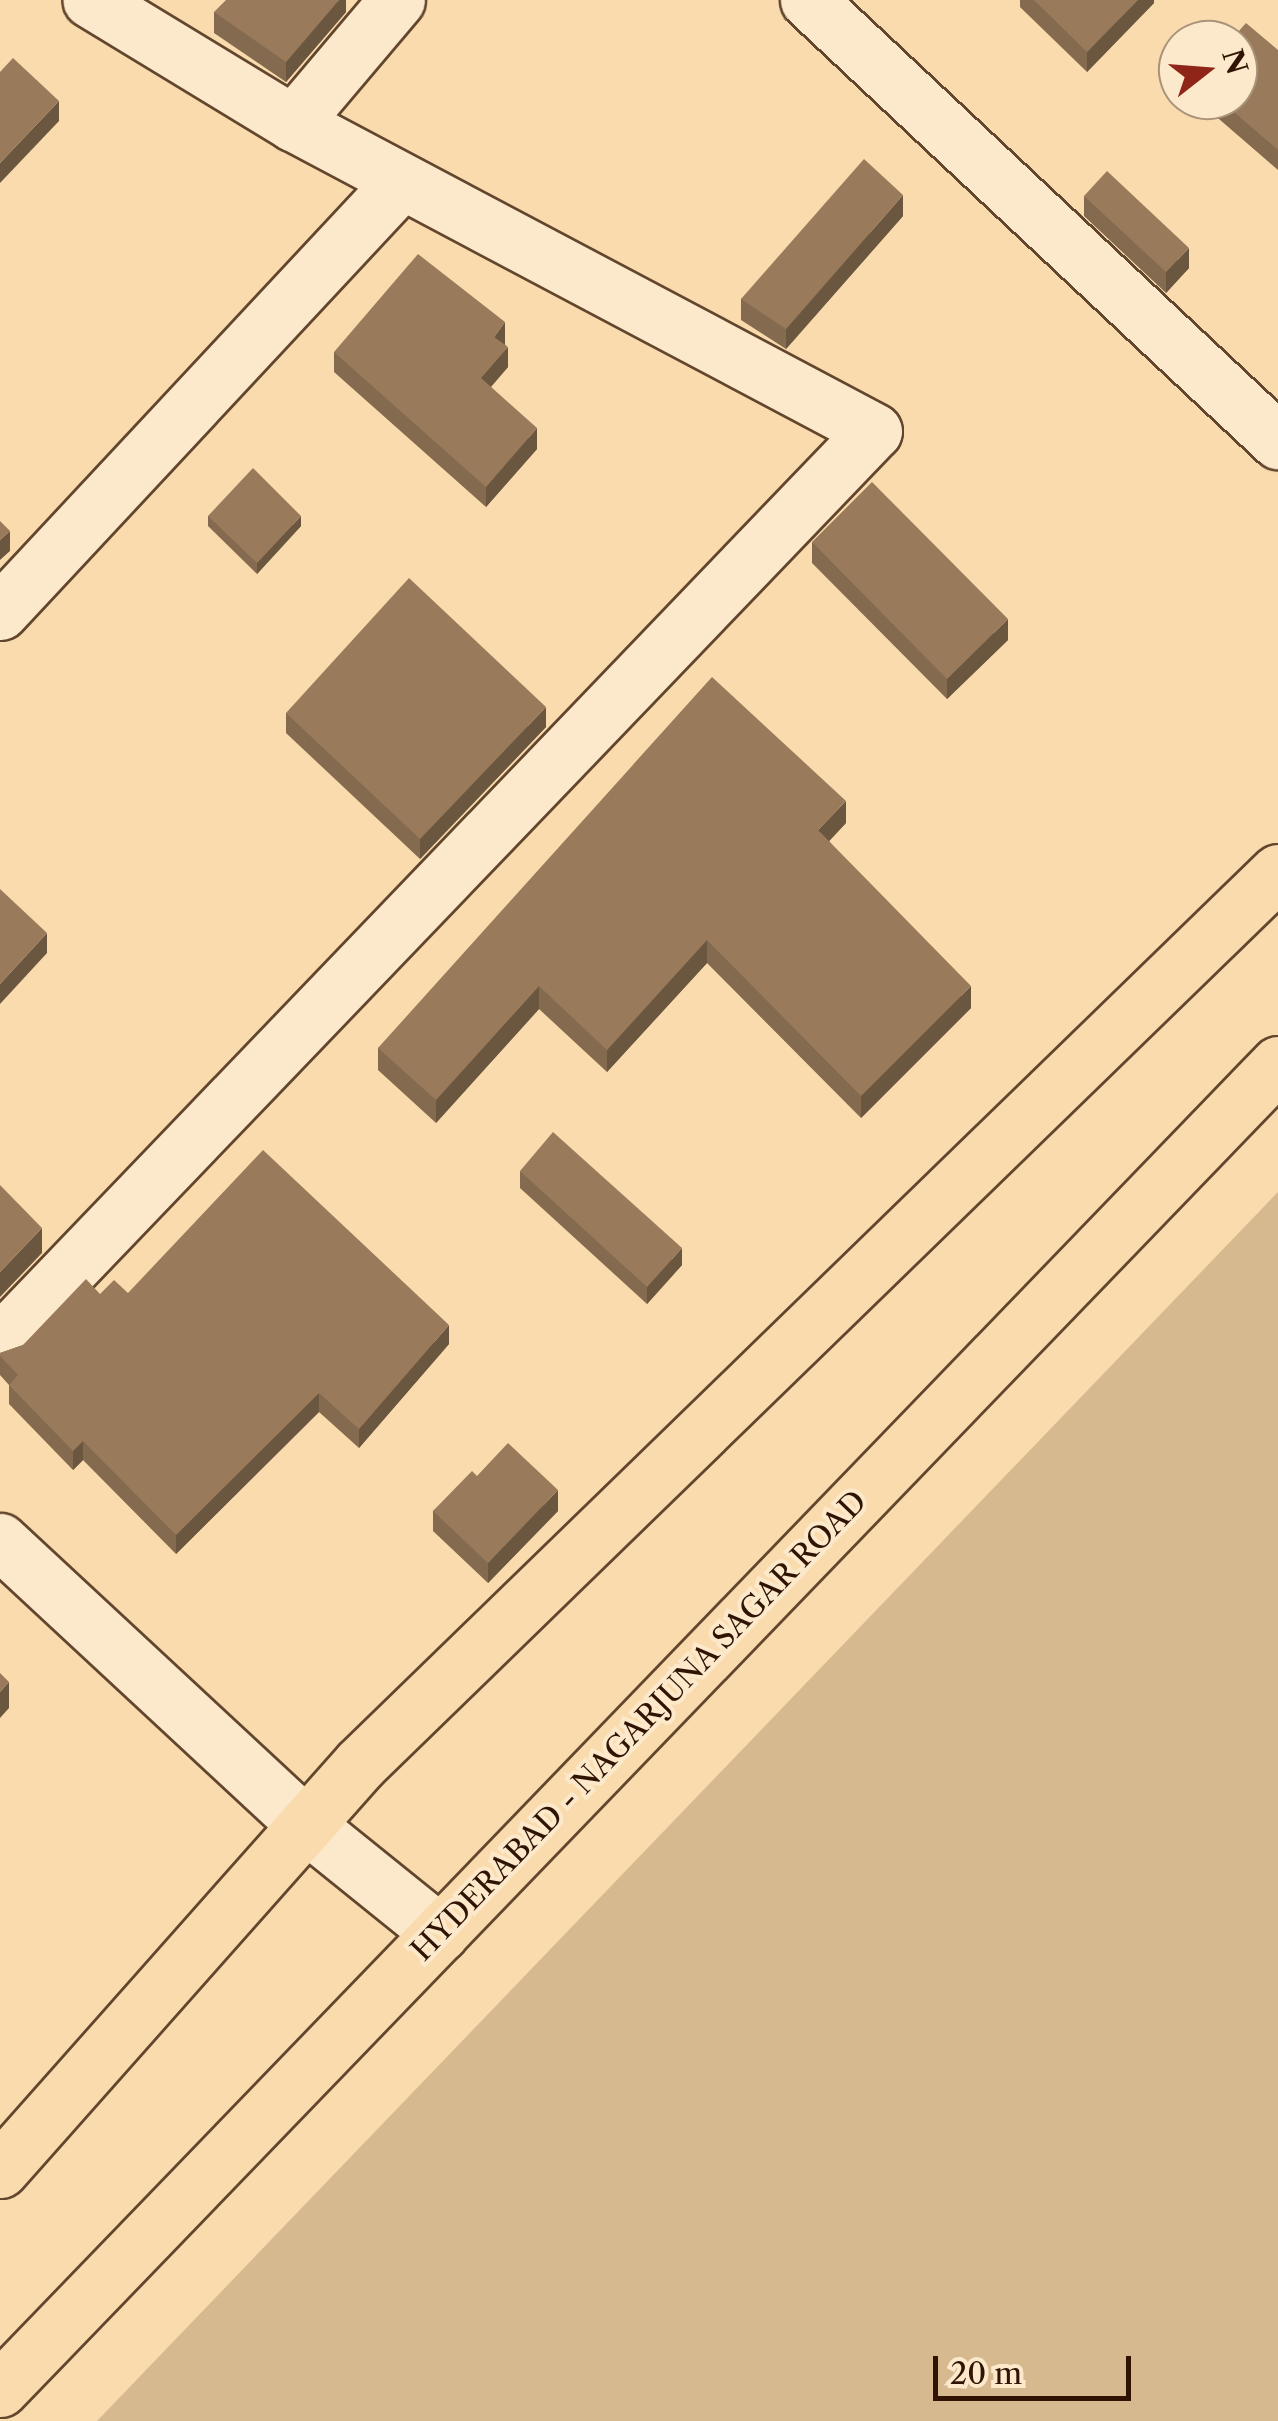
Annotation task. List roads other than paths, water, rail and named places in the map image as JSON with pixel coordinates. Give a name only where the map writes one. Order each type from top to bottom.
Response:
[{"type":"main road","points":[[0,2170],[306,1824],[1278,872]]},
{"type":"main road","name":"HYDERABAD - NAGARJUNA SAGAR ROAD","points":[[0,2389],[1278,1064]]},
{"type":"street","points":[[0,1342],[874,431],[293,123],[90,0]]},
{"type":"street","points":[[293,123],[397,0]]},
{"type":"street","points":[[808,0],[1278,441]]},
{"type":"street","points":[[0,612],[401,182]]},
{"type":"street","points":[[0,1541],[306,1824],[440,1933]]}]
